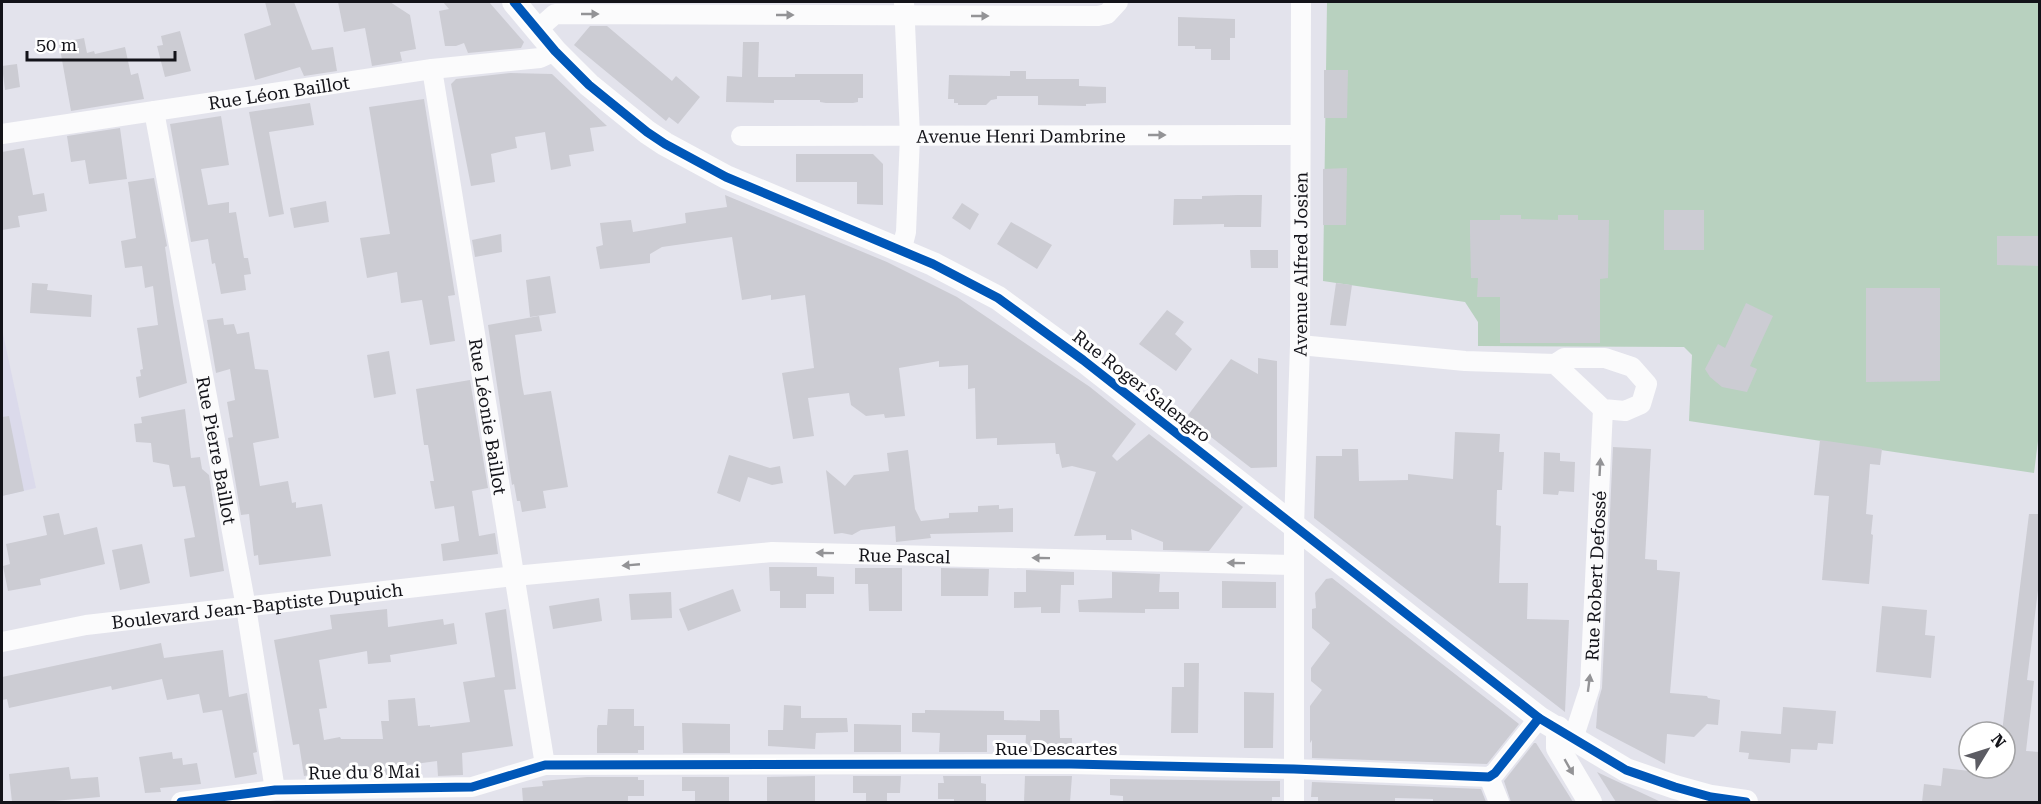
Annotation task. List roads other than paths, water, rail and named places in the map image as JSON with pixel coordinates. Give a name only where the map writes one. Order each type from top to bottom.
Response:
[{"type":"street","name":"Rue Roger Salengro","points":[[514,2],[546,15],[555,51],[589,85],[665,144],[726,177],[933,264],[998,298],[1083,360],[1556,728],[1626,770],[1684,790],[1746,802]]},
{"type":"street","name":"Avenue Alfred Josien","points":[[1294,802],[1294,526],[1300,345],[1301,2]]},
{"type":"street","points":[[546,15],[904,9],[1098,16],[1112,8]]},
{"type":"street","points":[[901,252],[906,232],[910,136],[904,9]]},
{"type":"street","name":"Rue Léon Baillot","points":[[2,134],[432,69],[540,58],[555,51]]},
{"type":"street","name":"Rue Léonie Baillot","points":[[432,69],[545,765]]},
{"type":"street","name":"Rue Pierre Baillot","points":[[154,111],[246,607],[275,790]]},
{"type":"street","name":"Avenue Henri Dambrine","points":[[741,136],[1300,135]]},
{"type":"street","points":[[1300,345],[1465,361],[1556,364],[1564,358],[1605,358],[1632,367],[1647,384],[1641,404],[1625,411],[1603,410],[1556,364]]},
{"type":"street","name":"Rue Robert Defossé","points":[[1556,728],[1590,687],[1603,410]]},
{"type":"street","name":"Rue Pascal","points":[[514,576],[772,552],[1294,565]]},
{"type":"street","name":"Boulevard Jean-Baptiste Dupuich","points":[[2,642],[86,625],[514,576]]},
{"type":"street","points":[[1499,802],[1489,777],[1556,728]]},
{"type":"street","points":[[1556,728],[1558,748],[1590,802]]},
{"type":"street","name":"Rue Descartes","points":[[545,765],[1071,764],[1294,769],[1489,777]]},
{"type":"street","name":"Rue du 8 Mai","points":[[181,802],[275,790],[472,787],[545,765]]}]
